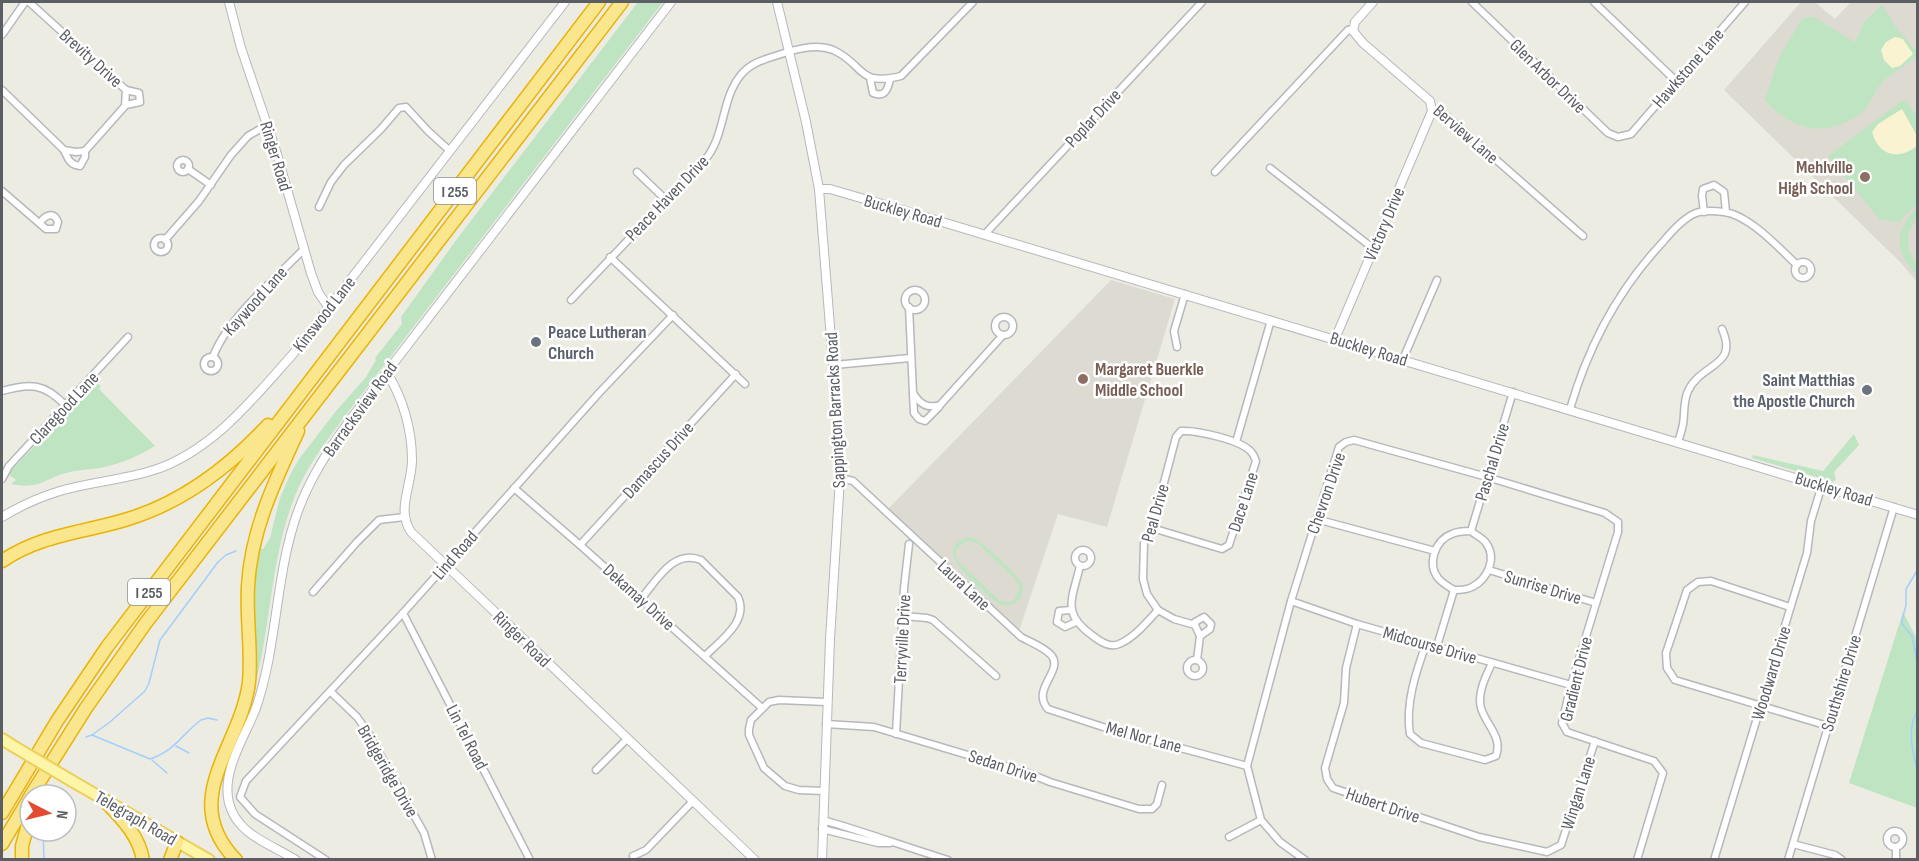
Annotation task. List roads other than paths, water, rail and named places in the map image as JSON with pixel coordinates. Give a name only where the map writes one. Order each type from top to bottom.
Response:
[{"type":"highway","name":"I 255","points":[[2,813],[57,721],[107,647],[599,2]]},
{"type":"highway","name":"I 255","points":[[38,783],[124,651],[622,2]]},
{"type":"highway","points":[[2,561],[43,540],[129,519],[190,491],[240,454],[310,380]]},
{"type":"highway","points":[[236,860],[221,842],[214,826],[210,810],[211,792],[214,777],[240,717],[246,695],[250,667],[248,584],[255,536],[270,492],[308,410]]},
{"type":"highway","points":[[42,783],[47,770]]},
{"type":"highway","points":[[105,801],[134,834],[143,860]]},
{"type":"highway","name":"I 255","points":[[2,844],[18,817]]},
{"type":"highway","points":[[170,860],[177,842]]},
{"type":"highway","points":[[21,860],[23,843]]},
{"type":"main road","name":"Telegraph Road","points":[[2,739],[209,860]]},
{"type":"street","points":[[2,35],[27,2]]},
{"type":"street","name":"Brevity Drive","points":[[27,2],[126,90],[139,93],[141,98],[140,102],[126,105],[85,151],[85,157],[80,166],[69,162],[64,150]]},
{"type":"street","name":"Ringer Road","points":[[229,2],[318,292],[329,308]]},
{"type":"street","name":"Kinswood Lane","points":[[2,517],[37,499],[62,490],[126,478],[156,469],[183,457],[211,438],[293,354],[565,2]]},
{"type":"street","name":"Barracksview Road","points":[[296,860],[250,834],[239,824],[229,803],[227,790],[228,777],[261,692],[286,554],[297,512],[322,460],[671,2]]},
{"type":"street","name":"Sappington Barracks Road","points":[[777,2],[806,122],[819,189],[834,365],[840,478],[827,702],[822,860]]},
{"type":"street","points":[[870,78],[890,79],[901,76],[973,2]]},
{"type":"street","name":"Poplar Drive","points":[[984,235],[1202,2]]},
{"type":"street","points":[[1215,172],[1323,55],[1348,30],[1353,29],[1359,17],[1373,2]]},
{"type":"street","name":"Glen Arbor Drive","points":[[1472,2],[1608,133],[1618,136],[1631,134]]},
{"type":"street","points":[[1594,2],[1677,82]]},
{"type":"street","name":"Hawkstone Lane","points":[[1631,134],[1745,2]]},
{"type":"street","name":"Berview Lane","points":[[1353,29],[1363,43],[1430,101],[1432,109],[1443,113],[1583,236]]},
{"type":"street","name":"Peace Haven Drive","points":[[571,300],[716,145],[730,97],[740,75],[756,62],[789,51],[811,47],[832,50],[843,56],[870,78],[873,93],[878,95],[887,91],[890,79]]},
{"type":"street","points":[[2,90],[64,150],[75,153],[85,151]]},
{"type":"street","name":"Brevity Drive","points":[[126,90],[126,105]]},
{"type":"street","points":[[319,207],[331,182],[344,165],[399,108],[406,108],[410,111],[450,151]]},
{"type":"street","name":"Victory Drive","points":[[1335,339],[1432,109]]},
{"type":"street","points":[[165,240],[211,185],[231,155],[248,136],[267,125]]},
{"type":"street","points":[[1270,168],[1374,249]]},
{"type":"street","points":[[188,169],[211,185]]},
{"type":"street","points":[[638,172],[666,200]]},
{"type":"street","points":[[1704,212],[1702,196],[1704,189],[1714,185],[1724,192],[1726,212]]},
{"type":"street","name":"Buckley Road","points":[[819,189],[841,192],[1185,294],[1917,515]]},
{"type":"street","points":[[2,191],[40,223]]},
{"type":"street","points":[[1570,409],[1584,365],[1607,316],[1651,254],[1674,229],[1696,213],[1726,212],[1755,227],[1797,265]]},
{"type":"street","name":"Kaywood Lane","points":[[213,357],[229,328],[304,249]]},
{"type":"street","points":[[610,257],[745,384]]},
{"type":"street","points":[[1403,359],[1437,280]]},
{"type":"street","points":[[1178,347],[1174,331],[1185,294]]},
{"type":"street","points":[[909,307],[910,357],[915,413],[919,419],[925,421],[1003,335]]},
{"type":"street","name":"Lind Road","points":[[326,860],[255,814],[240,797],[246,782],[404,613],[514,488],[673,315]]},
{"type":"street","points":[[1236,442],[1271,320]]},
{"type":"street","points":[[1678,442],[1683,424],[1683,407],[1689,390],[1699,376],[1720,361],[1727,352],[1728,344],[1722,329]]},
{"type":"street","name":"Claregood Lane","points":[[2,479],[9,466],[128,337]]},
{"type":"street","points":[[834,365],[910,357]]},
{"type":"street","points":[[313,592],[379,520],[405,517],[404,507],[412,471],[412,447],[402,402],[387,373]]},
{"type":"street","name":"Damascus Drive","points":[[580,545],[735,374]]},
{"type":"street","points":[[2,391],[20,386],[36,386],[52,392],[64,405]]},
{"type":"street","name":"Paschal Drive","points":[[1471,531],[1513,392]]},
{"type":"street","points":[[913,393],[920,403],[933,408],[940,405]]},
{"type":"street","name":"Peal Drive","points":[[1158,610],[1147,594],[1143,579],[1144,543],[1152,528],[1176,437],[1180,431],[1189,430],[1236,442]]},
{"type":"street","name":"Chevron Drive","points":[[1247,766],[1291,601],[1316,519],[1339,447],[1346,442],[1354,440],[1487,477],[1605,513],[1618,522]]},
{"type":"street","name":"Dace Lane","points":[[1152,528],[1222,549],[1229,545],[1256,461],[1252,452],[1236,442]]},
{"type":"street","name":"Laura Lane","points":[[840,478],[853,481],[1021,637],[1053,657],[1054,667],[1042,696],[1043,703]]},
{"type":"street","name":"Woodward Drive","points":[[1714,860],[1807,553],[1811,521],[1822,485]]},
{"type":"street","name":"Dekamay Drive","points":[[514,488],[762,708]]},
{"type":"street","name":"Southshire Drive","points":[[1788,860],[1894,507]]},
{"type":"street","name":"Ringer Road","points":[[405,517],[408,527],[416,538],[755,860]]},
{"type":"street","points":[[1316,519],[1435,551]]},
{"type":"street","name":"Gradient Drive","points":[[1618,522],[1618,532],[1571,685],[1562,723],[1567,732],[1654,761],[1663,773],[1637,860]]},
{"type":"street","points":[[1471,531],[1486,542],[1492,558],[1489,570],[1473,587],[1454,590],[1438,578],[1433,563],[1435,551],[1441,541],[1450,534],[1471,531]]},
{"type":"street","name":"Terryville Drive","points":[[896,734],[909,544]]},
{"type":"street","points":[[641,599],[675,560],[693,557],[701,560],[738,597],[741,604],[740,618],[705,656]]},
{"type":"street","points":[[1080,566],[1071,610],[1076,622],[1103,644],[1116,646],[1127,641],[1158,610],[1174,619],[1195,625],[1200,636],[1197,660]]},
{"type":"street","name":"Sunrise Drive","points":[[1489,570],[1596,603]]},
{"type":"street","points":[[1791,608],[1711,581],[1698,582],[1687,591],[1666,653],[1666,668],[1676,680],[1828,726]]},
{"type":"street","points":[[1437,646],[1454,590]]},
{"type":"street","name":"Midcourse Drive","points":[[1291,601],[1357,624],[1571,685]]},
{"type":"street","points":[[1071,610],[1059,611],[1057,622],[1065,627],[1076,622]]},
{"type":"street","name":"Lin Tel Road","points":[[404,613],[530,860]]},
{"type":"street","points":[[903,616],[933,620],[996,676]]},
{"type":"street","points":[[1195,625],[1204,617],[1211,624],[1210,629],[1200,636]]},
{"type":"street","name":"Hubert Drive","points":[[1357,624],[1346,668],[1344,703],[1325,768],[1327,779],[1333,788],[1479,837],[1546,852],[1561,845]]},
{"type":"street","points":[[1425,644],[1414,677],[1407,721],[1410,734],[1421,743],[1485,760],[1496,756],[1499,748],[1495,734],[1481,709],[1480,701],[1480,693],[1492,663]]},
{"type":"street","name":"Bridgeridge Drive","points":[[331,692],[357,717],[367,731],[424,833],[432,860]]},
{"type":"street","points":[[824,791],[791,789],[764,768],[749,735],[751,720],[769,702],[779,700],[827,702]]},
{"type":"street","name":"Mel Nor Lane","points":[[1043,703],[1056,713],[1247,766]]},
{"type":"street","name":"Sedan Drive","points":[[826,724],[865,725],[1028,773],[1139,809],[1152,809],[1157,804],[1162,785]]},
{"type":"street","points":[[596,770],[627,739]]},
{"type":"street","name":"Wingan Lane","points":[[1561,845],[1595,741]]},
{"type":"street","points":[[1247,766],[1262,820],[1280,842],[1305,860]]},
{"type":"street","points":[[633,856],[646,850],[693,801]]},
{"type":"street","points":[[1229,837],[1262,820]]},
{"type":"street","points":[[823,824],[878,843],[894,843],[948,860]]},
{"type":"street","points":[[1792,844],[1835,855],[1842,860]]},
{"type":"street","points":[[1896,847],[1896,860]]},
{"type":"waterway","points":[[92,735],[145,691],[160,640],[218,562],[226,555],[236,551]]},
{"type":"waterway","points":[[1918,569],[1906,589],[1906,605],[1902,620],[1902,624],[1912,636],[1918,666]]},
{"type":"waterway","points":[[1918,710],[1911,733],[1918,773]]},
{"type":"waterway","points":[[86,737],[92,735],[150,759],[166,752],[201,720],[208,718],[217,720]]},
{"type":"waterway","points":[[176,746],[189,753]]},
{"type":"waterway","points":[[152,760],[167,773]]},
{"type":"waterway","points":[[43,843],[44,860]]},
{"type":"place","name":"Mehlville High School","points":[[1865,177]]},
{"type":"place","name":"Peace Lutheran Church","points":[[536,342]]},
{"type":"place","name":"Margaret Buerkle Middle School","points":[[1083,379]]},
{"type":"place","name":"Saint Matthias the Apostle Church","points":[[1867,390]]}]
